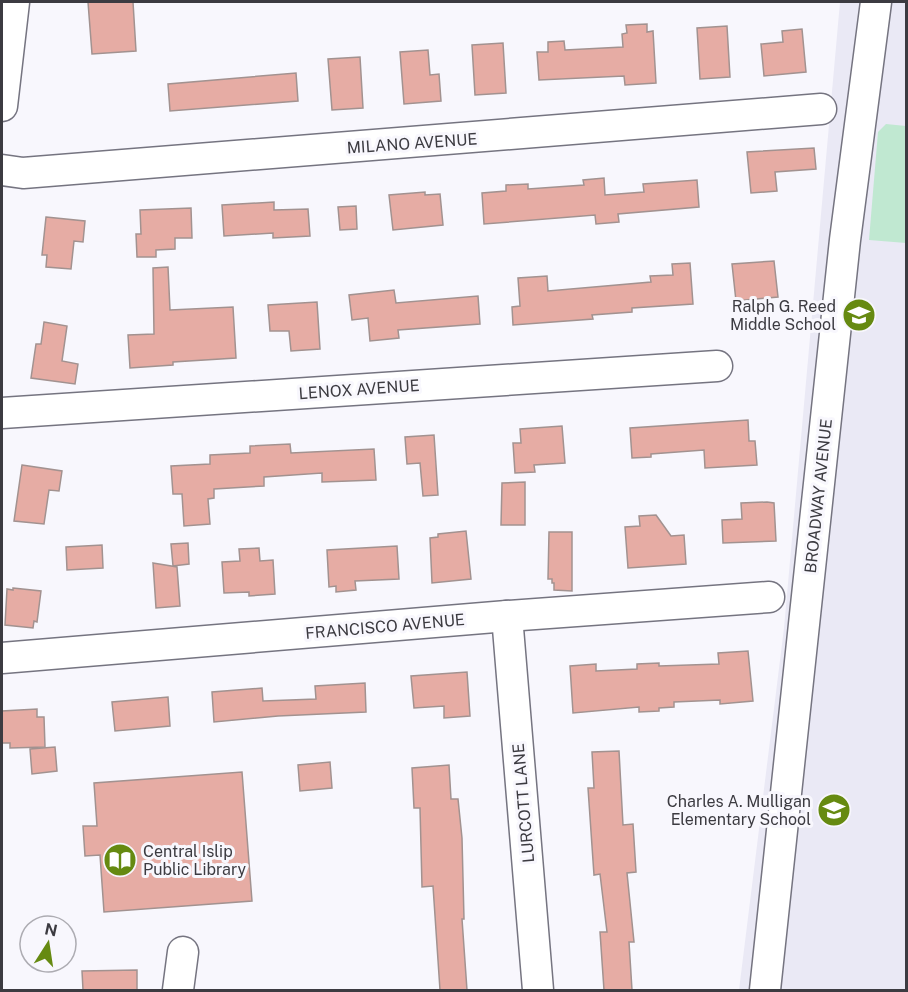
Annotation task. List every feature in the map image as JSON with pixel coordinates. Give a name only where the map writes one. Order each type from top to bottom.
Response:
[{"type":"street","points":[[2,106],[14,2]]},
{"type":"street","name":"BROADWAY AVENUE","points":[[765,990],[845,240],[876,2]]},
{"type":"street","name":"MILANO AVENUE","points":[[2,170],[23,173],[822,109]]},
{"type":"street","name":"LENOX AVENUE","points":[[2,413],[717,366]]},
{"type":"street","name":"FRANCISCO AVENUE","points":[[2,658],[507,616],[769,597]]},
{"type":"street","name":"LURCOTT LANE","points":[[507,616],[538,990]]},
{"type":"street","points":[[178,990],[183,952]]},
{"type":"shaded area","points":[[840,2],[906,2],[906,990],[739,990],[784,628]]},
{"type":"green space","points":[[886,124],[906,126],[906,243],[869,240],[878,132]]},
{"type":"building","points":[[88,2],[133,2],[136,51],[92,54]]},
{"type":"building","points":[[647,24],[647,32],[653,31],[656,83],[625,85],[624,76],[539,80],[537,52],[548,52],[548,42],[564,41],[565,50],[623,47],[622,34],[627,33],[626,25]]},
{"type":"building","points":[[727,26],[730,77],[700,79],[697,28]]},
{"type":"building","points":[[802,29],[806,72],[764,76],[761,44],[783,42],[782,31]]},
{"type":"building","points":[[503,43],[506,93],[475,95],[472,45]]},
{"type":"building","points":[[428,50],[430,75],[439,74],[441,101],[404,104],[400,52]]},
{"type":"building","points":[[360,57],[363,108],[332,110],[328,59]]},
{"type":"building","points":[[296,73],[298,101],[170,111],[168,84]]},
{"type":"building","points":[[814,148],[816,169],[775,172],[777,191],[751,193],[747,152]]},
{"type":"building","points":[[604,178],[605,195],[644,192],[643,184],[697,180],[699,207],[618,214],[619,222],[596,224],[595,215],[484,224],[482,193],[506,191],[506,185],[528,184],[528,189],[584,185],[583,180]]},
{"type":"building","points":[[425,192],[425,195],[440,194],[443,225],[393,230],[389,195]]},
{"type":"building","points":[[274,202],[274,210],[308,209],[310,236],[273,238],[273,233],[224,236],[222,205]]},
{"type":"building","points":[[356,206],[357,229],[340,230],[338,207]]},
{"type":"building","points":[[191,208],[192,238],[175,238],[175,249],[156,250],[156,257],[137,257],[136,234],[141,234],[140,210]]},
{"type":"building","points":[[46,217],[85,221],[83,242],[74,241],[71,269],[46,267],[47,255],[42,255]]},
{"type":"building","points":[[774,261],[778,297],[736,301],[732,264]]},
{"type":"building","points":[[690,263],[693,304],[632,308],[632,312],[592,315],[593,319],[513,325],[512,307],[520,306],[518,278],[547,276],[548,291],[651,282],[650,276],[673,275],[672,264]]},
{"type":"building","points":[[168,267],[170,310],[233,307],[236,358],[173,362],[173,365],[130,368],[128,335],[154,334],[153,268]]},
{"type":"building","points":[[394,290],[396,303],[478,296],[480,324],[398,330],[399,338],[370,341],[368,318],[352,320],[349,295]]},
{"type":"building","points":[[317,302],[320,349],[291,351],[289,331],[270,331],[268,305]]},
{"type":"building","points":[[44,322],[67,326],[62,361],[78,364],[75,384],[31,378],[36,344],[41,344]]},
{"type":"building","points":[[748,420],[749,441],[755,441],[757,465],[705,468],[704,450],[651,454],[651,457],[632,458],[630,428]]},
{"type":"building","points":[[562,426],[565,463],[534,465],[535,472],[515,473],[513,443],[521,443],[520,429]]},
{"type":"building","points":[[434,435],[438,495],[423,496],[420,463],[407,464],[405,437]]},
{"type":"building","points":[[290,444],[291,453],[374,449],[376,480],[322,482],[322,473],[264,477],[264,486],[214,489],[214,498],[208,499],[210,524],[184,526],[182,494],[173,494],[171,466],[210,464],[210,455],[250,453],[250,446]]},
{"type":"building","points":[[22,465],[62,471],[59,491],[49,490],[44,524],[14,521]]},
{"type":"building","points":[[525,482],[525,525],[501,525],[502,483]]},
{"type":"building","points":[[741,503],[774,503],[776,541],[723,543],[722,520],[742,519]]},
{"type":"building","points":[[656,515],[671,536],[684,535],[686,564],[628,568],[625,527],[640,526],[639,516]]},
{"type":"building","points":[[466,531],[471,579],[432,583],[430,538],[438,537],[438,534]]},
{"type":"building","points":[[549,532],[572,532],[572,591],[554,590],[552,579],[548,579]]},
{"type":"building","points":[[188,543],[189,564],[173,566],[171,544]]},
{"type":"building","points":[[102,545],[103,568],[67,570],[66,547]]},
{"type":"building","points":[[397,546],[399,579],[355,581],[356,590],[336,592],[336,586],[329,587],[327,550]]},
{"type":"building","points":[[259,548],[260,561],[273,560],[275,594],[249,596],[249,592],[224,593],[222,562],[240,561],[239,549]]},
{"type":"building","points":[[153,563],[177,567],[180,606],[156,608]]},
{"type":"building","points":[[13,588],[41,591],[37,622],[34,621],[33,628],[5,625],[7,589],[13,590]]},
{"type":"building","points":[[748,651],[753,701],[720,704],[720,700],[674,702],[674,707],[659,708],[659,711],[639,712],[639,707],[573,713],[570,666],[596,664],[596,671],[637,669],[637,664],[659,663],[659,666],[719,664],[718,653]]},
{"type":"building","points":[[467,672],[470,716],[444,718],[444,706],[414,708],[411,676]]},
{"type":"building","points":[[365,683],[366,712],[214,722],[212,692],[262,688],[263,701],[316,699],[315,686]]},
{"type":"building","points":[[168,697],[170,726],[115,731],[112,702]]},
{"type":"building","points":[[37,709],[37,717],[44,717],[45,747],[10,748],[10,743],[2,743],[2,711]]},
{"type":"building","points":[[55,747],[57,771],[32,774],[30,749]]},
{"type":"building","points":[[619,751],[623,825],[633,824],[636,872],[627,873],[634,942],[629,942],[632,990],[604,990],[600,932],[607,932],[600,874],[594,875],[588,788],[594,788],[592,752]]},
{"type":"building","points":[[330,762],[332,788],[300,791],[298,765]]},
{"type":"building","points":[[449,765],[451,799],[458,799],[462,838],[464,919],[462,919],[467,990],[440,990],[433,886],[422,887],[420,808],[414,808],[412,768]]},
{"type":"building","points":[[242,772],[252,901],[104,912],[100,855],[85,856],[83,826],[97,826],[94,783]]},
{"type":"building","points":[[137,970],[137,990],[83,990],[82,971]]},
{"type":"place","name":"Ralph G. Reed Middle School","points":[[859,315]]},
{"type":"place","name":"Charles A. Mulligan Elementary School","points":[[834,810]]},
{"type":"place","name":"Central Islip Public Library","points":[[120,860]]}]
